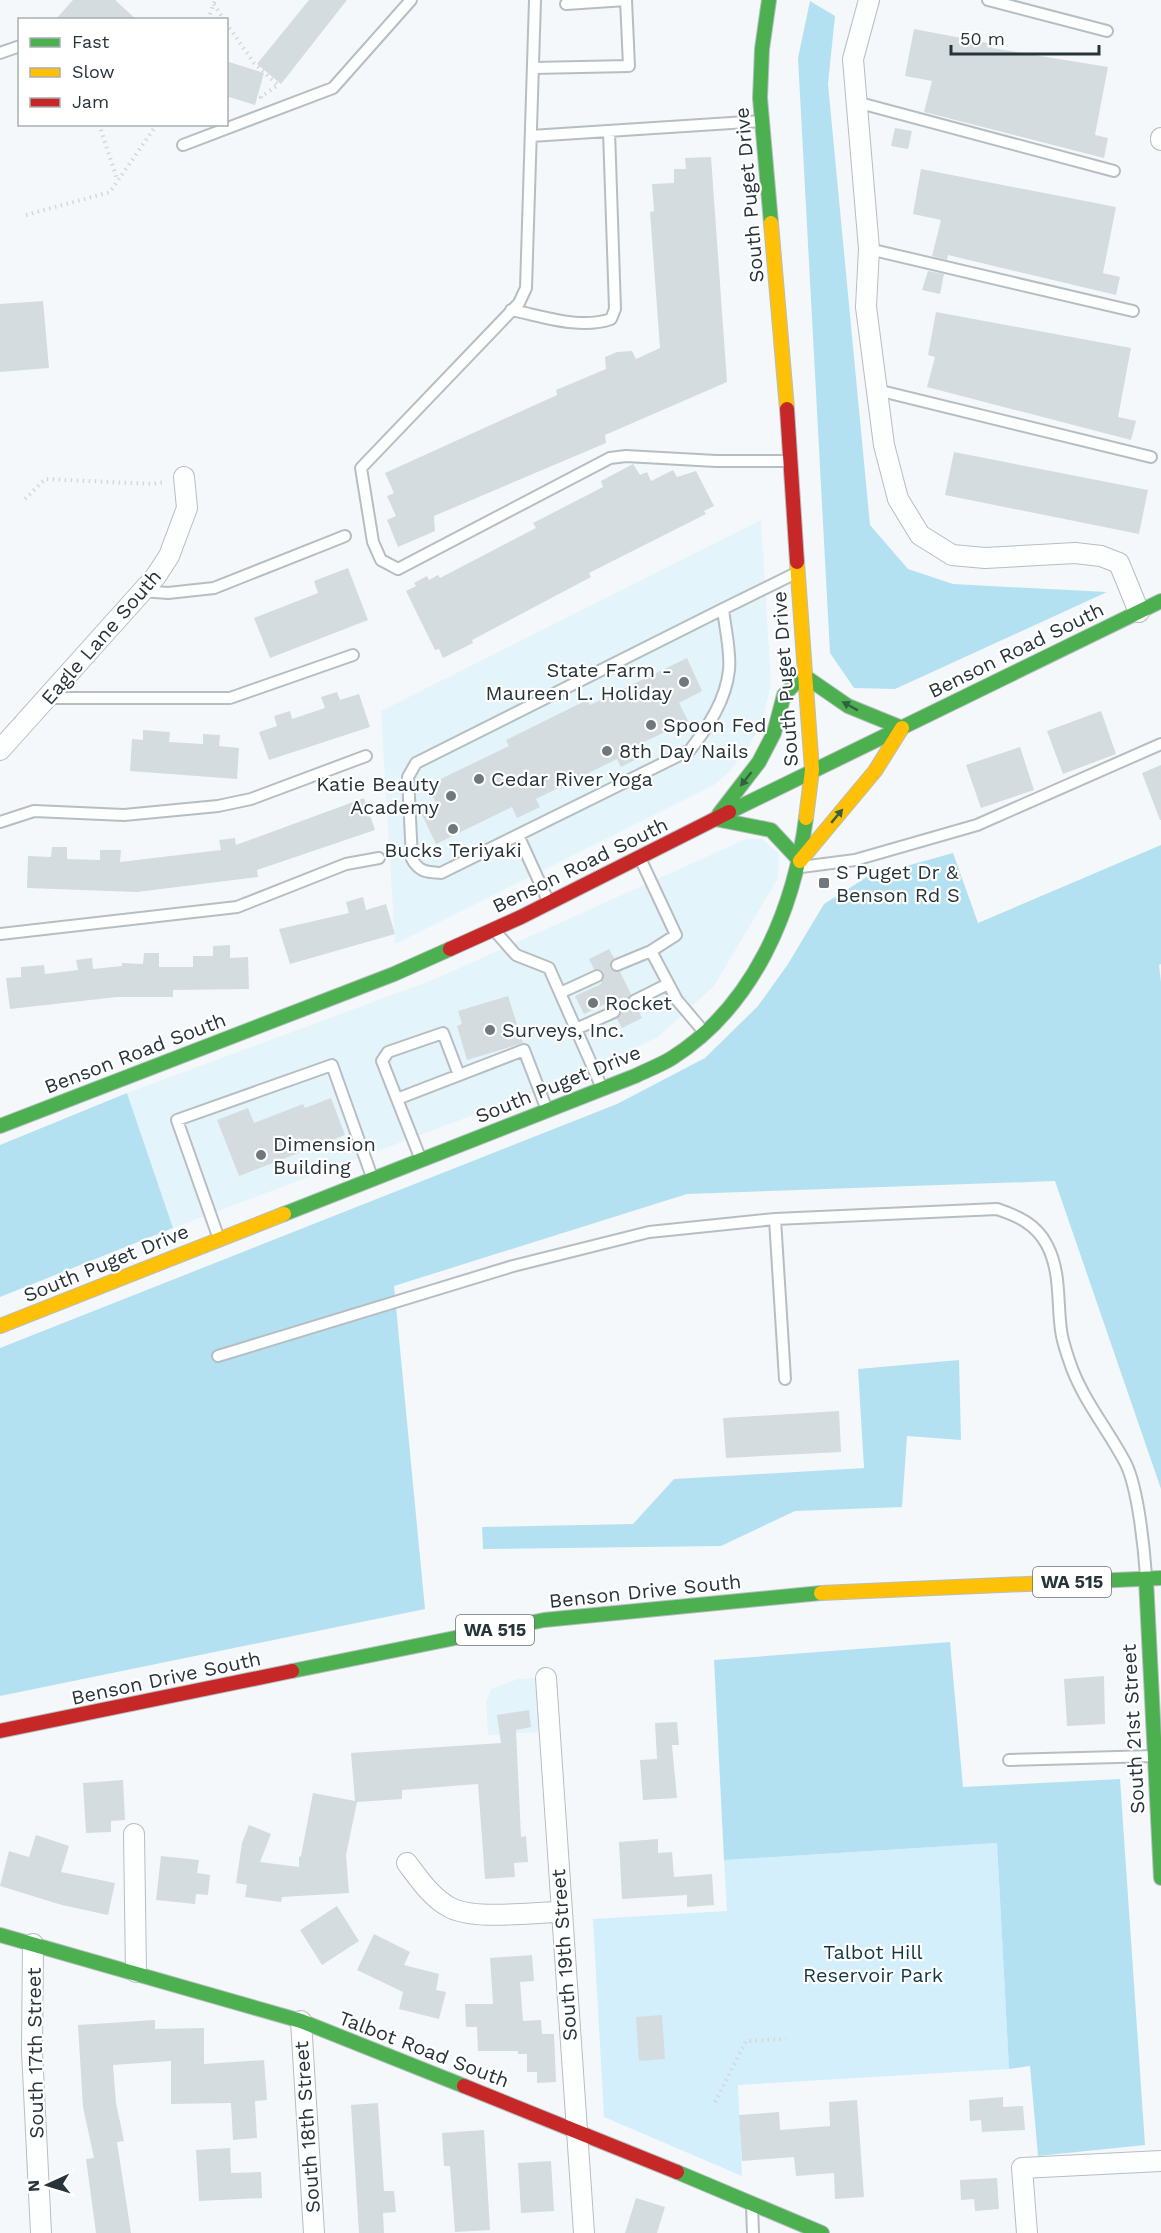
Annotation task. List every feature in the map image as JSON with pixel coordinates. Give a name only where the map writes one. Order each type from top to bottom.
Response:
[{"type":"street","name":"South Puget Drive","points":[[0,1326],[422,1160],[672,1058],[704,1032],[732,1004],[756,968],[777,930],[799,864],[812,770],[762,121],[762,49],[769,0]]},
{"type":"street","points":[[869,0],[854,59],[869,249],[866,307],[884,445],[898,499],[920,535],[952,555],[985,558],[1075,553],[1101,556],[1119,563],[1139,612]]},
{"type":"street","name":"Eagle Lane South","points":[[0,750],[142,591],[169,556],[187,508],[184,477]]},
{"type":"street","name":"Benson Road South","points":[[0,1126],[394,974],[494,929],[812,770],[1161,601]]},
{"type":"street","points":[[803,675],[848,706],[902,728],[875,771],[799,864],[771,830],[715,819],[759,762],[774,733],[784,695],[803,675]]},
{"type":"street","name":"Benson Drive South","points":[[0,1731],[544,1620],[833,1592],[1161,1578]]},
{"type":"street","name":"South 21st Street","points":[[1146,1579],[1154,1756],[1158,1781],[1161,1878]]},
{"type":"street","name":"South 19th Street","points":[[546,1678],[584,2233]]},
{"type":"street","points":[[134,1834],[136,1972]]},
{"type":"street","points":[[407,1863],[424,1885],[451,1908],[469,1913],[561,1912]]},
{"type":"street","name":"Talbot Road South","points":[[0,1935],[301,2021],[576,2130],[822,2233]]},
{"type":"street","name":"South 17th Street","points":[[33,1944],[32,2051],[41,2233]]},
{"type":"street","name":"South 18th Street","points":[[301,2021],[314,2233]]},
{"type":"street","points":[[1027,2233],[1022,2168],[1161,2161]]},
{"type":"lane","points":[[183,145],[333,88],[411,0]]},
{"type":"lane","points":[[535,0],[526,288],[511,310],[360,468],[373,542],[381,560],[398,569],[610,458],[626,456],[716,461],[789,461]]},
{"type":"lane","points":[[533,68],[629,66],[626,0],[566,4]]},
{"type":"lane","points":[[988,0],[1107,30]]},
{"type":"lane","points":[[0,53],[18,47]]},
{"type":"lane","points":[[856,102],[1114,171]]},
{"type":"lane","points":[[531,136],[762,121]]},
{"type":"lane","points":[[511,310],[580,323],[611,319],[615,309],[609,131]]},
{"type":"lane","points":[[869,249],[1133,311]]},
{"type":"lane","points":[[877,390],[1151,457]]},
{"type":"lane","points":[[142,591],[168,593],[214,588],[345,536]]},
{"type":"lane","points":[[723,609],[730,669],[716,713],[690,750],[441,873],[426,872],[416,867],[412,859],[408,777],[416,763],[723,609],[797,573]]},
{"type":"lane","points":[[48,698],[230,698],[353,655]]},
{"type":"lane","points":[[799,864],[855,860],[977,825],[1161,744]]},
{"type":"lane","points":[[0,822],[34,811],[124,815],[218,806],[252,799],[366,756]]},
{"type":"lane","points":[[518,835],[549,903]]},
{"type":"lane","points":[[0,934],[237,907],[346,864],[379,858]]},
{"type":"lane","points":[[617,965],[651,951],[676,935],[639,858]]},
{"type":"lane","points":[[494,929],[516,955],[549,968],[602,1088]]},
{"type":"lane","points":[[651,951],[677,1000],[704,1032]]},
{"type":"lane","points":[[560,993],[597,976]]},
{"type":"lane","points":[[634,1001],[668,984]]},
{"type":"lane","points":[[576,1029],[614,1012]]},
{"type":"lane","points":[[422,1160],[382,1061],[388,1052],[443,1033],[459,1075]]},
{"type":"lane","points":[[397,1099],[524,1050],[547,1110]]},
{"type":"lane","points":[[219,1240],[177,1120],[332,1065],[373,1179]]},
{"type":"lane","points":[[218,1356],[513,1266],[650,1232],[775,1219],[997,1209],[1017,1216],[1036,1229],[1047,1245],[1056,1270],[1061,1331],[1070,1363],[1084,1393],[1127,1467],[1144,1539],[1146,1579]]},
{"type":"lane","points":[[775,1219],[785,1379]]},
{"type":"lane","points":[[1010,1760],[1154,1756]]},
{"type":"lane","points":[[752,2203],[753,2233]]},
{"type":"path","points":[[209,18],[214,2]]},
{"type":"path","points":[[214,2],[223,18]]},
{"type":"path","points":[[228,25],[254,63],[278,85],[261,97],[268,114]]},
{"type":"path","points":[[100,126],[118,180]]},
{"type":"path","points":[[26,215],[110,192],[156,126]]},
{"type":"path","points":[[25,499],[45,479],[153,484],[184,477]]},
{"type":"path","points":[[715,2102],[746,2041],[786,2039]]},
{"type":"shaded area","points":[[810,1],[835,16],[828,84],[870,525],[908,569],[953,584],[1107,592],[895,689],[854,688],[830,653],[798,58]]},
{"type":"shaded area","points":[[761,520],[771,684],[763,719],[749,746],[729,772],[714,785],[395,944],[381,711]]},
{"type":"shaded area","points":[[746,839],[762,839],[779,854],[778,878],[714,986],[658,1037],[572,1078],[173,1228],[127,1093],[435,979]]},
{"type":"shaded area","points":[[1161,845],[1161,964],[1159,965],[1161,982],[1161,1489],[1055,1181],[687,1194],[394,1286],[425,1609],[0,1696],[0,1348],[617,1104],[705,1058],[758,1006],[788,964],[824,904],[867,877],[953,853],[978,923]]},
{"type":"shaded area","points":[[127,1093],[173,1228],[0,1297],[0,1145]]},
{"type":"shaded area","points":[[959,1360],[961,1440],[907,1436],[902,1507],[795,1511],[721,1546],[483,1549],[482,1527],[633,1524],[674,1479],[864,1468],[858,1369]]},
{"type":"shaded area","points":[[950,1642],[963,1787],[1120,1779],[1145,2145],[1038,2156],[1030,2066],[1009,2069],[997,1843],[724,1860],[714,1660]]},
{"type":"shaded area","points":[[538,1678],[541,1732],[488,1735],[486,1701],[491,1689],[518,1679]]},
{"type":"green space","name":"Talbot Hill Reservoir Park","points":[[997,1843],[1009,2069],[738,2085],[742,2176],[604,2117],[593,1919],[727,1911],[724,1860]]},
{"type":"building","points":[[73,0],[115,0],[135,18],[57,18]]},
{"type":"building","points":[[309,0],[347,0],[281,84],[257,64]]},
{"type":"building","points":[[914,29],[993,44],[992,48],[1108,67],[1095,135],[1108,138],[1104,158],[924,112],[932,81],[905,76]]},
{"type":"building","points":[[228,62],[264,73],[255,105],[228,97]]},
{"type":"building","points":[[895,128],[912,131],[908,149],[891,146]]},
{"type":"building","points":[[711,157],[727,382],[605,435],[606,443],[434,516],[435,531],[398,547],[387,520],[396,516],[387,496],[394,493],[385,473],[557,395],[556,390],[606,369],[605,357],[617,352],[632,351],[636,359],[660,348],[650,212],[654,211],[652,184],[674,183],[674,169],[686,169],[685,158]]},
{"type":"building","points":[[921,169],[1116,207],[1103,273],[1120,277],[1116,295],[948,255],[947,260],[932,256],[941,220],[913,214]]},
{"type":"building","points":[[928,271],[944,274],[940,294],[922,290]]},
{"type":"building","points":[[43,301],[49,368],[0,372],[0,304]]},
{"type":"building","points":[[936,312],[1131,348],[1118,417],[1136,421],[1131,440],[927,387],[935,357],[928,355]]},
{"type":"building","points":[[954,452],[1148,490],[1139,534],[945,495]]},
{"type":"building","points":[[633,464],[640,475],[647,472],[651,481],[673,470],[677,477],[696,471],[714,506],[704,511],[706,514],[589,573],[591,577],[472,640],[473,643],[443,658],[439,649],[435,650],[406,591],[416,586],[414,583],[427,576],[429,580],[438,575],[440,578],[536,528],[533,523],[603,487],[601,481]]},
{"type":"building","points":[[348,568],[368,620],[270,658],[254,618],[318,593],[314,581]]},
{"type":"building","points":[[687,658],[702,691],[679,703],[688,721],[638,745],[643,756],[621,767],[617,759],[536,799],[540,807],[517,818],[512,807],[436,844],[420,811],[436,803],[428,785],[509,746],[506,740],[587,700],[590,705]]},
{"type":"building","points":[[337,692],[340,700],[359,694],[370,727],[269,760],[259,732],[277,726],[274,716],[290,711],[292,719],[325,708],[321,697]]},
{"type":"building","points":[[1101,711],[1116,754],[1063,774],[1047,731]]},
{"type":"building","points":[[143,730],[170,732],[169,742],[203,744],[203,734],[220,735],[219,746],[239,748],[237,779],[130,771],[132,739],[143,740]]},
{"type":"building","points":[[1020,747],[1034,790],[981,808],[966,765]]},
{"type":"building","points":[[1161,765],[1161,820],[1160,820],[1142,773]]},
{"type":"building","points":[[364,798],[375,830],[257,870],[258,877],[137,892],[27,888],[28,856],[51,857],[52,847],[67,847],[67,859],[100,860],[100,850],[121,850],[120,862],[221,850],[219,840],[235,838],[236,845]]},
{"type":"building","points":[[363,897],[366,910],[386,904],[395,934],[290,964],[279,929],[349,913],[346,902]]},
{"type":"building","points":[[230,945],[230,958],[248,957],[249,989],[173,990],[173,997],[117,997],[10,1009],[6,978],[21,977],[21,967],[44,965],[45,974],[78,970],[76,960],[92,958],[93,969],[122,966],[122,963],[143,964],[144,953],[159,953],[159,967],[193,967],[193,956],[213,956],[213,946]]},
{"type":"building","points":[[609,949],[614,958],[610,963],[610,968],[620,972],[631,994],[627,1004],[630,1008],[637,1008],[642,1018],[622,1028],[617,1019],[621,1012],[618,1006],[611,1005],[609,1002],[584,1014],[575,996],[601,984],[604,973],[594,969],[589,959]]},
{"type":"building","points":[[508,996],[523,1043],[467,1060],[457,1026],[462,1024],[458,1011]]},
{"type":"building","name":"Dimension Building","points":[[331,1098],[345,1135],[239,1176],[217,1120],[248,1108],[254,1123],[303,1104],[305,1108]]},
{"type":"building","points":[[839,1411],[841,1452],[726,1458],[723,1418]]},
{"type":"building","points":[[1104,1676],[1105,1724],[1067,1726],[1064,1679]]},
{"type":"building","points":[[529,1710],[531,1727],[516,1730],[521,1837],[526,1836],[528,1862],[514,1863],[515,1877],[485,1879],[478,1784],[402,1790],[402,1799],[357,1802],[346,1855],[349,1893],[282,1897],[281,1902],[245,1897],[247,1885],[236,1883],[242,1843],[249,1825],[271,1834],[260,1862],[299,1867],[299,1857],[313,1793],[355,1801],[351,1753],[501,1743],[497,1715]]},
{"type":"building","points":[[677,1722],[679,1745],[672,1745],[677,1798],[643,1800],[640,1760],[657,1759],[655,1723]]},
{"type":"building","points":[[123,1780],[125,1820],[111,1821],[111,1832],[86,1833],[83,1783]]},
{"type":"building","points":[[36,1835],[69,1846],[61,1872],[115,1883],[108,1915],[62,1905],[0,1886],[9,1851],[29,1857]]},
{"type":"building","points":[[658,1839],[658,1853],[672,1852],[674,1877],[712,1874],[714,1905],[687,1907],[687,1895],[622,1899],[619,1842]]},
{"type":"building","points":[[161,1856],[199,1860],[197,1873],[210,1875],[208,1895],[196,1894],[195,1904],[156,1900]]},
{"type":"building","points":[[337,1906],[359,1941],[322,1965],[300,1930]]},
{"type":"building","points":[[374,1934],[410,1952],[404,1965],[439,1974],[436,1990],[446,1992],[439,2019],[399,2009],[403,1992],[357,1970]]},
{"type":"building","points":[[532,1955],[534,1981],[520,1982],[523,2021],[541,2020],[542,2034],[554,2034],[556,2082],[537,2083],[537,2072],[527,2072],[527,2054],[518,2054],[518,2051],[478,2051],[477,2027],[466,2027],[465,2004],[493,2004],[490,1958]]},
{"type":"building","points":[[662,2015],[665,2059],[639,2061],[636,2017]]},
{"type":"building","points":[[155,2020],[155,2029],[204,2028],[204,2064],[264,2060],[267,2100],[255,2101],[257,2138],[233,2140],[231,2103],[171,2104],[171,2061],[113,2065],[116,2103],[124,2141],[117,2142],[131,2233],[96,2233],[86,2159],[94,2158],[83,2107],[78,2025]]},
{"type":"building","points":[[1003,2097],[1003,2107],[1023,2106],[1025,2130],[982,2132],[981,2120],[970,2121],[969,2100]]},
{"type":"building","points":[[857,2100],[864,2197],[835,2199],[834,2173],[796,2176],[794,2157],[742,2161],[739,2115],[779,2112],[780,2130],[830,2126],[829,2102]]},
{"type":"building","points":[[378,2103],[384,2191],[394,2191],[396,2212],[383,2213],[384,2233],[359,2233],[351,2105]]},
{"type":"building","points":[[484,2130],[490,2230],[455,2232],[450,2166],[444,2166],[442,2133]]},
{"type":"building","points":[[230,2148],[231,2173],[261,2172],[262,2198],[199,2201],[196,2150]]},
{"type":"building","points":[[551,2161],[554,2211],[521,2213],[518,2163]]},
{"type":"building","points":[[997,2178],[999,2209],[975,2211],[974,2199],[961,2200],[960,2180]]},
{"type":"building","points":[[636,2198],[665,2207],[657,2233],[625,2233]]},
{"type":"traffic: fast","points":[[769,0],[762,49],[760,98],[771,223]]},
{"type":"traffic: fast","points":[[729,812],[1161,601]]},
{"type":"traffic: fast","points":[[803,675],[848,706],[902,728]]},
{"type":"traffic: fast","points":[[719,814],[759,762],[774,733],[784,695],[803,675]]},
{"type":"traffic: fast","points":[[284,1214],[635,1076],[672,1058],[701,1037],[726,1012],[765,953],[792,887],[806,818]]},
{"type":"traffic: fast","points":[[715,819],[771,830],[800,861]]},
{"type":"traffic: fast","points":[[0,1126],[394,974],[450,949]]},
{"type":"traffic: fast","points":[[1049,1583],[1161,1578]]},
{"type":"traffic: fast","points":[[1146,1579],[1161,1878]]},
{"type":"traffic: fast","points":[[292,1671],[544,1620],[821,1593]]},
{"type":"traffic: fast","points":[[0,1935],[301,2021],[464,2086]]},
{"type":"traffic: fast","points":[[677,2172],[822,2233]]},
{"type":"traffic: slow","points":[[771,223],[787,409]]},
{"type":"traffic: slow","points":[[797,562],[812,770],[806,818]]},
{"type":"traffic: slow","points":[[800,861],[875,771],[902,728]]},
{"type":"traffic: slow","points":[[0,1326],[284,1214]]},
{"type":"traffic: slow","points":[[821,1593],[1049,1583]]},
{"type":"traffic: jam","points":[[787,409],[797,562]]},
{"type":"traffic: jam","points":[[450,949],[521,917],[729,812]]},
{"type":"traffic: jam","points":[[0,1731],[292,1671]]},
{"type":"traffic: jam","points":[[464,2086],[677,2172]]},
{"type":"place","name":"State Farm - Maureen L. Holiday","points":[[684,682]]},
{"type":"place","name":"Spoon Fed","points":[[651,725]]},
{"type":"place","name":"8th Day Nails","points":[[607,751]]},
{"type":"place","name":"Cedar River Yoga","points":[[479,779]]},
{"type":"place","name":"Katie Beauty Academy","points":[[451,796]]},
{"type":"place","name":"Bucks Teriyaki","points":[[453,829]]},
{"type":"place","name":"S Puget Dr & Benson Rd S","points":[[824,883]]},
{"type":"place","name":"Rocket","points":[[593,1003]]},
{"type":"place","name":"Surveys, Inc.","points":[[490,1030]]},
{"type":"place","name":"Dimension Building","points":[[261,1155]]}]
